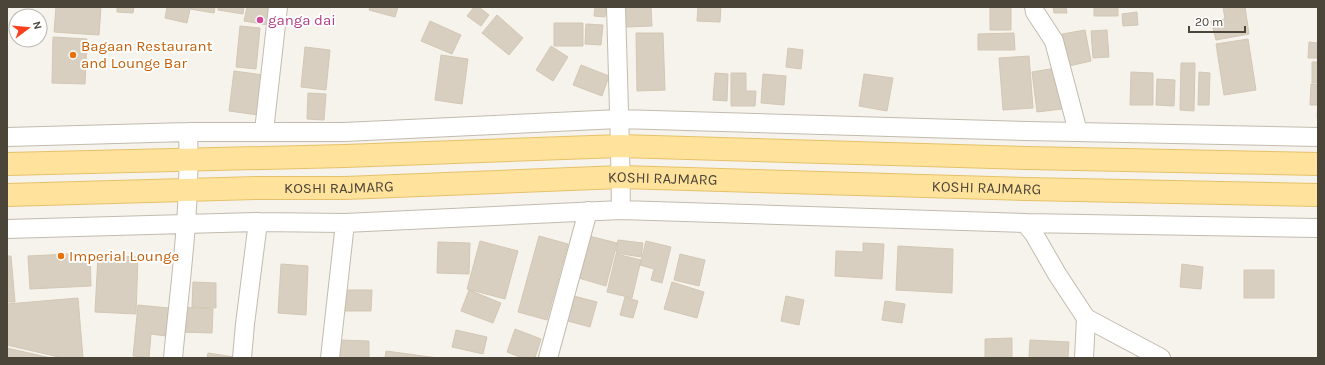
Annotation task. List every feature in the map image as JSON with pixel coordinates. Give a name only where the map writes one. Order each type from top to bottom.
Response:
[{"type":"main road","name":"KOSHI RAJMARG","points":[[7,164],[344,156],[620,146],[1034,158],[1318,164]]},
{"type":"main road","name":"KOSHI RAJMARG","points":[[7,195],[258,188],[344,188],[621,176],[1026,189],[1318,194]]},
{"type":"street","points":[[264,131],[278,7]]},
{"type":"street","points":[[616,7],[621,210]]},
{"type":"street","points":[[1034,7],[1034,12],[1054,41],[1078,132]]},
{"type":"street","points":[[7,137],[188,132],[344,132],[619,119],[1027,131],[1318,137]]},
{"type":"street","points":[[173,358],[187,224],[189,159],[188,132]]},
{"type":"street","points":[[7,229],[258,222],[345,223],[621,210],[1025,223],[1318,228]]},
{"type":"street","points":[[548,358],[588,211]]},
{"type":"street","points":[[242,358],[258,222]]},
{"type":"street","points":[[330,358],[345,223]]},
{"type":"street","points":[[1025,223],[1034,234],[1057,274],[1086,318],[1161,358]]},
{"type":"street","points":[[1084,358],[1086,318]]},
{"type":"building","points":[[56,7],[101,7],[99,35],[54,32]]},
{"type":"building","points":[[117,7],[134,7],[133,13],[117,12]]},
{"type":"building","points":[[167,7],[215,7],[214,13],[190,9],[187,23],[165,18]]},
{"type":"building","points":[[218,7],[244,7],[243,14],[218,10]]},
{"type":"building","points":[[247,7],[272,7],[268,25],[244,21]]},
{"type":"building","points":[[370,7],[398,7],[395,17],[369,10]]},
{"type":"building","points":[[474,7],[479,7],[489,15],[481,26],[467,16]]},
{"type":"building","points":[[595,7],[606,7],[605,17],[594,16]]},
{"type":"building","points":[[624,7],[651,7],[652,26],[625,27]]},
{"type":"building","points":[[698,7],[721,7],[720,22],[697,21]]},
{"type":"building","points":[[990,7],[1011,7],[1011,30],[990,30]]},
{"type":"building","points":[[1053,7],[1066,7],[1067,13],[1054,13]]},
{"type":"building","points":[[1094,7],[1118,7],[1118,16],[1094,16]]},
{"type":"building","points":[[1223,7],[1245,7],[1249,34],[1216,40],[1211,21],[1225,19]]},
{"type":"building","points":[[1137,12],[1138,25],[1123,26],[1122,14]]},
{"type":"building","points":[[497,15],[523,38],[509,55],[482,33]]},
{"type":"building","points":[[430,21],[461,35],[452,54],[421,41]]},
{"type":"building","points":[[554,23],[583,23],[583,46],[554,46]]},
{"type":"building","points":[[586,24],[603,25],[601,45],[585,44]]},
{"type":"building","points":[[240,26],[260,28],[256,69],[236,67]]},
{"type":"building","points":[[1085,30],[1091,61],[1069,66],[1062,34]]},
{"type":"building","points":[[1107,30],[1109,57],[1093,58],[1091,31]]},
{"type":"building","points":[[636,33],[663,33],[665,90],[637,91]]},
{"type":"building","points":[[1014,33],[1015,50],[978,50],[978,34]]},
{"type":"building","points":[[53,37],[87,39],[85,84],[52,83]]},
{"type":"building","points":[[1248,39],[1256,90],[1224,95],[1216,44]]},
{"type":"building","points":[[1309,42],[1318,43],[1318,58],[1308,58]]},
{"type":"building","points":[[551,46],[568,57],[553,81],[536,70]]},
{"type":"building","points":[[305,47],[330,50],[326,90],[301,87]]},
{"type":"building","points":[[788,48],[803,50],[801,69],[786,67]]},
{"type":"building","points":[[441,55],[468,59],[462,104],[435,100]]},
{"type":"building","points":[[1029,56],[1033,108],[1003,110],[999,58]]},
{"type":"building","points":[[1312,62],[1318,62],[1318,83],[1312,83]]},
{"type":"building","points":[[1181,63],[1195,63],[1194,111],[1180,110]]},
{"type":"building","points":[[581,65],[609,76],[602,96],[573,85]]},
{"type":"building","points":[[1056,68],[1062,109],[1037,112],[1032,72]]},
{"type":"building","points":[[234,71],[263,75],[258,115],[229,111]]},
{"type":"building","points":[[1131,72],[1153,73],[1153,105],[1130,105]]},
{"type":"building","points":[[1199,72],[1210,73],[1209,105],[1198,105]]},
{"type":"building","points":[[715,73],[728,74],[727,101],[713,100]]},
{"type":"building","points":[[731,73],[746,73],[746,91],[756,91],[755,106],[731,106]]},
{"type":"building","points":[[763,74],[786,76],[784,105],[761,103]]},
{"type":"building","points":[[864,74],[893,78],[887,111],[859,106]]},
{"type":"building","points":[[1157,79],[1175,80],[1174,106],[1156,105]]},
{"type":"building","points":[[1311,84],[1318,85],[1318,105],[1310,105]]},
{"type":"building","points":[[308,93],[326,94],[324,120],[307,119]]},
{"type":"building","points":[[585,235],[617,243],[606,286],[575,277]]},
{"type":"building","points":[[539,236],[568,244],[547,320],[518,312]]},
{"type":"building","points":[[618,240],[643,243],[641,257],[616,253]]},
{"type":"building","points":[[480,241],[518,251],[505,299],[467,289]]},
{"type":"building","points":[[646,241],[671,247],[662,283],[651,280],[654,269],[640,265]]},
{"type":"building","points":[[438,242],[470,243],[469,274],[437,273]]},
{"type":"building","points":[[863,243],[884,244],[882,279],[835,276],[836,251],[863,252]]},
{"type":"building","points":[[898,246],[953,249],[952,293],[896,290]]},
{"type":"building","points":[[90,253],[91,286],[30,289],[28,256]]},
{"type":"building","points":[[616,254],[641,260],[632,298],[607,292]]},
{"type":"building","points":[[680,254],[705,260],[699,286],[674,280]]},
{"type":"building","points":[[98,255],[138,257],[136,314],[95,312]]},
{"type":"building","points":[[7,256],[11,256],[15,302],[7,302]]},
{"type":"building","points":[[281,264],[308,266],[306,315],[278,313]]},
{"type":"building","points":[[1182,264],[1203,267],[1201,289],[1180,287]]},
{"type":"building","points":[[1244,270],[1274,270],[1274,298],[1244,298]]},
{"type":"building","points":[[193,282],[216,283],[216,308],[192,307]]},
{"type":"building","points":[[672,282],[704,292],[697,318],[664,309]]},
{"type":"building","points":[[346,290],[372,290],[371,311],[345,311]]},
{"type":"building","points":[[469,290],[501,303],[493,323],[461,311]]},
{"type":"building","points":[[570,295],[597,302],[590,327],[564,320]]},
{"type":"building","points":[[786,296],[804,300],[799,325],[781,321]]},
{"type":"building","points":[[625,297],[638,301],[633,318],[620,315]]},
{"type":"building","points":[[78,298],[83,358],[63,358],[7,345],[7,304]]},
{"type":"building","points":[[885,301],[905,304],[902,323],[882,320]]},
{"type":"building","points":[[138,305],[169,308],[166,336],[151,334],[149,358],[133,356]]},
{"type":"building","points":[[180,307],[213,309],[212,333],[179,332]]},
{"type":"building","points":[[515,329],[541,339],[535,358],[522,358],[507,352]]},
{"type":"building","points":[[456,330],[487,337],[483,354],[452,347]]},
{"type":"building","points":[[1012,338],[1012,358],[985,358],[985,339]]},
{"type":"building","points":[[340,340],[369,341],[369,358],[340,358]]},
{"type":"building","points":[[1030,340],[1069,342],[1068,358],[1029,358]]},
{"type":"building","points":[[7,348],[51,358],[7,358]]},
{"type":"building","points":[[386,351],[438,358],[385,358]]},
{"type":"building","points":[[208,353],[234,357],[234,358],[207,358]]},
{"type":"place","name":"ganga dai","points":[[260,20]]},
{"type":"place","name":"Bagaan Restaurant and Lounge Bar","points":[[73,55]]},
{"type":"place","name":"Imperial Lounge","points":[[61,256]]}]
